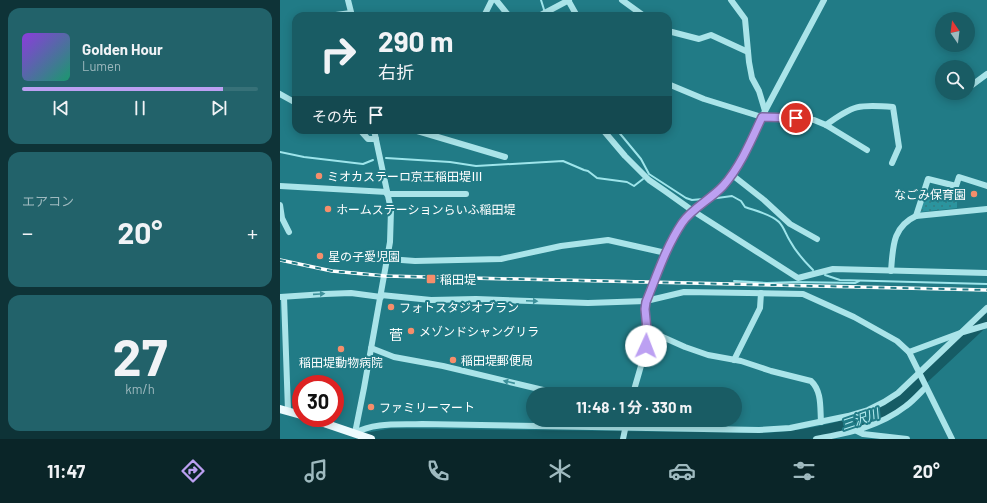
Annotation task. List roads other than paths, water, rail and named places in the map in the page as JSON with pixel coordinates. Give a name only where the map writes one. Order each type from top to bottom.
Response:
[{"type":"main road","points":[[338,427],[371,439]]},
{"type":"street","points":[[348,0],[351,12]]},
{"type":"street","points":[[486,12],[492,0]]},
{"type":"street","points":[[496,0],[506,12]]},
{"type":"street","points":[[547,12],[568,0],[575,12]]},
{"type":"street","points":[[622,0],[638,12]]},
{"type":"street","points":[[731,0],[745,20],[752,78],[759,91],[764,114]]},
{"type":"street","points":[[635,387],[646,346],[646,302],[666,253],[682,222],[723,186],[745,154],[764,114],[824,0]]},
{"type":"street","points":[[672,32],[699,38],[711,35],[748,52]]},
{"type":"street","points":[[975,83],[987,74]]},
{"type":"street","points":[[672,86],[704,98],[764,114],[814,120],[826,125],[867,150]]},
{"type":"street","points":[[280,94],[292,101]]},
{"type":"street","points":[[826,125],[852,108],[869,105],[893,107],[899,147],[892,163]]},
{"type":"street","points":[[364,134],[368,139],[376,139]]},
{"type":"street","points":[[376,134],[391,219],[388,259],[354,432],[363,429],[393,425],[422,424],[767,430],[790,428],[821,422],[868,410],[898,393],[987,308]]},
{"type":"street","points":[[427,134],[505,157]]},
{"type":"street","points":[[606,134],[625,156],[649,180],[693,211],[798,278],[833,269],[987,273]]},
{"type":"street","points":[[731,174],[764,200],[778,219],[817,239]]},
{"type":"street","points":[[916,216],[928,179],[956,186],[959,177],[987,186]]},
{"type":"street","points":[[280,186],[387,193],[466,194]]},
{"type":"street","points":[[280,205],[282,218],[289,232]]},
{"type":"street","points":[[891,270],[894,240],[900,226],[908,220],[916,216],[987,209]]},
{"type":"street","points":[[388,259],[415,261],[501,258],[561,246],[608,240],[666,253]]},
{"type":"street","points":[[284,410],[282,297],[351,293],[431,300],[476,299],[588,303],[646,302],[684,292],[803,294],[854,317],[897,341],[909,352],[952,439]]},
{"type":"street","points":[[734,360],[760,308],[761,293]]},
{"type":"street","points":[[909,352],[962,332],[987,325]]},
{"type":"street","points":[[647,330],[685,348],[811,381],[816,385],[819,395],[821,422]]},
{"type":"street","points":[[371,348],[394,357],[443,366],[531,387]]},
{"type":"street","points":[[816,439],[856,431],[882,422],[905,407],[926,387]]},
{"type":"street","points":[[623,439],[625,428]]},
{"type":"street","points":[[856,431],[863,434],[907,439]]},
{"type":"waterway","points":[[541,0],[545,12]]},
{"type":"waterway","points":[[620,134],[641,159],[649,174],[686,198],[692,200],[703,199]]},
{"type":"waterway","points":[[280,152],[304,157],[363,164],[373,160]]},
{"type":"waterway","points":[[386,158],[450,162],[476,166],[563,161],[588,171],[597,178],[627,182],[634,186],[643,179]]},
{"type":"waterway","points":[[710,199],[732,196],[741,201],[745,207],[776,219],[803,260],[813,270]]},
{"type":"waterway","points":[[825,275],[840,280],[987,284]]},
{"type":"waterway","points":[[734,281],[767,283],[855,283],[859,281]]},
{"type":"waterway","name":"三沢川","points":[[363,439],[391,434],[772,438],[819,432],[868,418],[895,405],[987,319]]},
{"type":"railway","points":[[280,260],[332,271],[385,276],[987,290]]},
{"type":"place","name":"ミオカステーロ京王稲田堤Ⅲ","points":[[319,176]]},
{"type":"place","name":"なごみ保育園","points":[[974,194]]},
{"type":"place","name":"ホームステーションらいふ稲田堤","points":[[328,209]]},
{"type":"place","name":"星の子愛児園","points":[[320,256]]},
{"type":"place","name":"稲田堤","points":[[431,279]]},
{"type":"place","name":"フォトスタジオブラン","points":[[391,307]]},
{"type":"place","name":"メゾンドシャングリラ","points":[[411,331]]},
{"type":"place","name":"稲田堤動物病院","points":[[341,349]]},
{"type":"place","name":"稲田堤郵便局","points":[[453,360]]},
{"type":"place","name":"ファミリーマート","points":[[371,407]]},
{"type":"district","name":"菅","points":[[396,334]]}]
